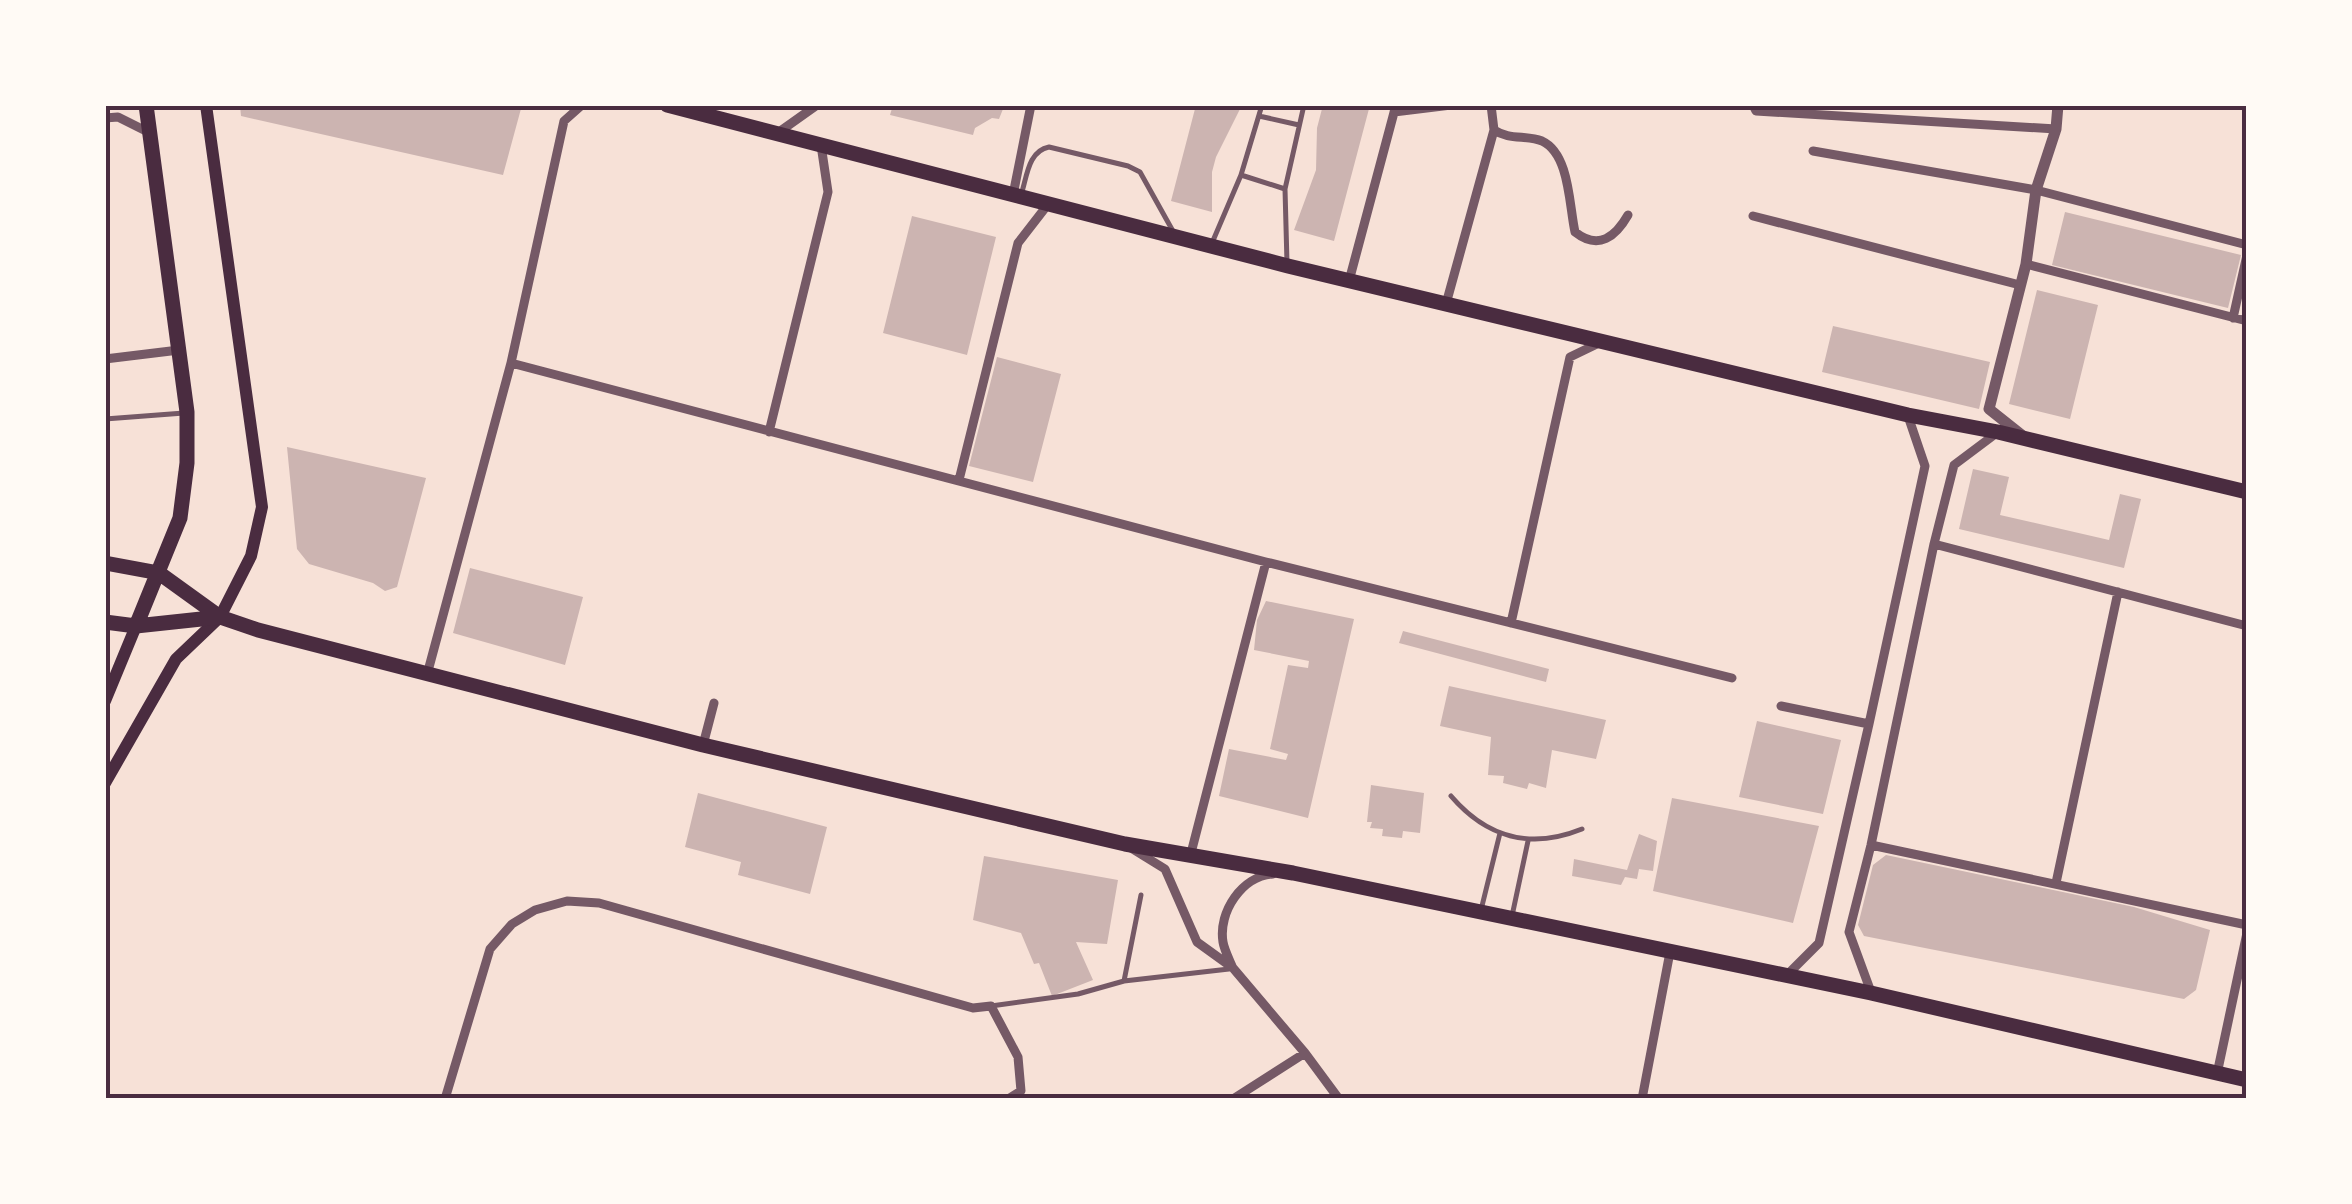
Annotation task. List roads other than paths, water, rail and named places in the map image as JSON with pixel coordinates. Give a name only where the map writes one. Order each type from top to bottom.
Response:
[{"type":"main road","points":[[105,701],[180,518],[187,463],[179,350],[146,105]]},
{"type":"main road","points":[[105,783],[176,659],[220,618],[251,556],[262,507],[206,105]]},
{"type":"main road","points":[[667,105],[1349,281],[2247,492]]},
{"type":"main road","points":[[105,564],[159,573],[220,618]]},
{"type":"main road","points":[[105,622],[136,626],[220,618],[703,745],[1125,844],[1293,873],[1787,975],[2247,1080]]},
{"type":"street","points":[[428,672],[511,363],[564,122],[582,105]]},
{"type":"street","points":[[777,134],[818,105]]},
{"type":"street","points":[[1017,195],[1031,105]]},
{"type":"street","points":[[1349,281],[1395,108],[1452,105]]},
{"type":"street","points":[[1446,304],[1494,130],[1492,105]]},
{"type":"street","points":[[1753,105],[1756,111],[1821,117],[2056,129]]},
{"type":"street","points":[[2028,440],[1989,409],[2026,264],[2036,190],[2056,129],[2058,105]]},
{"type":"street","points":[[105,118],[118,117],[150,133]]},
{"type":"street","points":[[1494,130],[1504,136],[1543,142],[1555,153],[1562,166],[1575,232],[1583,238],[1611,238],[1628,214]]},
{"type":"street","points":[[770,432],[828,192],[822,145]]},
{"type":"street","points":[[1813,151],[2036,190],[2247,245]]},
{"type":"street","points":[[959,480],[1018,242],[1049,203]]},
{"type":"street","points":[[1753,216],[2020,285]]},
{"type":"street","points":[[2233,318],[2247,256]]},
{"type":"street","points":[[2026,264],[2247,321]]},
{"type":"street","points":[[1511,623],[1570,357],[1602,342]]},
{"type":"street","points":[[105,360],[179,350]]},
{"type":"street","points":[[511,363],[1266,562],[1732,678]]},
{"type":"street","points":[[1787,975],[1819,944],[1925,466],[1908,415]]},
{"type":"street","points":[[1871,993],[1849,932],[1934,544],[1954,465],[1998,432]]},
{"type":"street","points":[[472,501],[485,507]]},
{"type":"street","points":[[1934,544],[2247,626]]},
{"type":"street","points":[[1190,857],[1266,562]]},
{"type":"street","points":[[2056,883],[2118,592]]},
{"type":"street","points":[[703,745],[714,703]]},
{"type":"street","points":[[1780,706],[1869,724]]},
{"type":"street","points":[[1125,844],[1165,870],[1197,942],[1233,968],[1305,1052],[1339,1099]]},
{"type":"street","points":[[1871,845],[2247,925]]},
{"type":"street","points":[[1233,968],[1223,942],[1225,914],[1232,901],[1240,889],[1264,875],[1293,873]]},
{"type":"street","points":[[444,1099],[490,948],[512,924],[535,910],[568,901],[599,903],[973,1008],[991,1006],[1018,1057],[1021,1092],[1008,1099]]},
{"type":"street","points":[[2217,1074],[2247,933]]},
{"type":"street","points":[[1642,1099],[1670,952]]},
{"type":"street","points":[[1233,1099],[1305,1052]]},
{"type":"lane","points":[[1211,245],[1241,174],[1262,105]]},
{"type":"lane","points":[[1288,266],[1285,189],[1304,105]]},
{"type":"lane","points":[[1260,116],[1298,124]]},
{"type":"lane","points":[[1017,195],[1040,148],[1128,166],[1140,172],[1175,236]]},
{"type":"lane","points":[[1241,174],[1285,189]]},
{"type":"lane","points":[[105,418],[186,412]]},
{"type":"lane","points":[[1452,796],[1470,818],[1528,841],[1582,829]]},
{"type":"lane","points":[[1480,913],[1500,832]]},
{"type":"lane","points":[[1512,919],[1528,841]]},
{"type":"lane","points":[[1124,981],[1141,895]]},
{"type":"lane","points":[[991,1006],[1078,994],[1124,981],[1233,968]]}]
